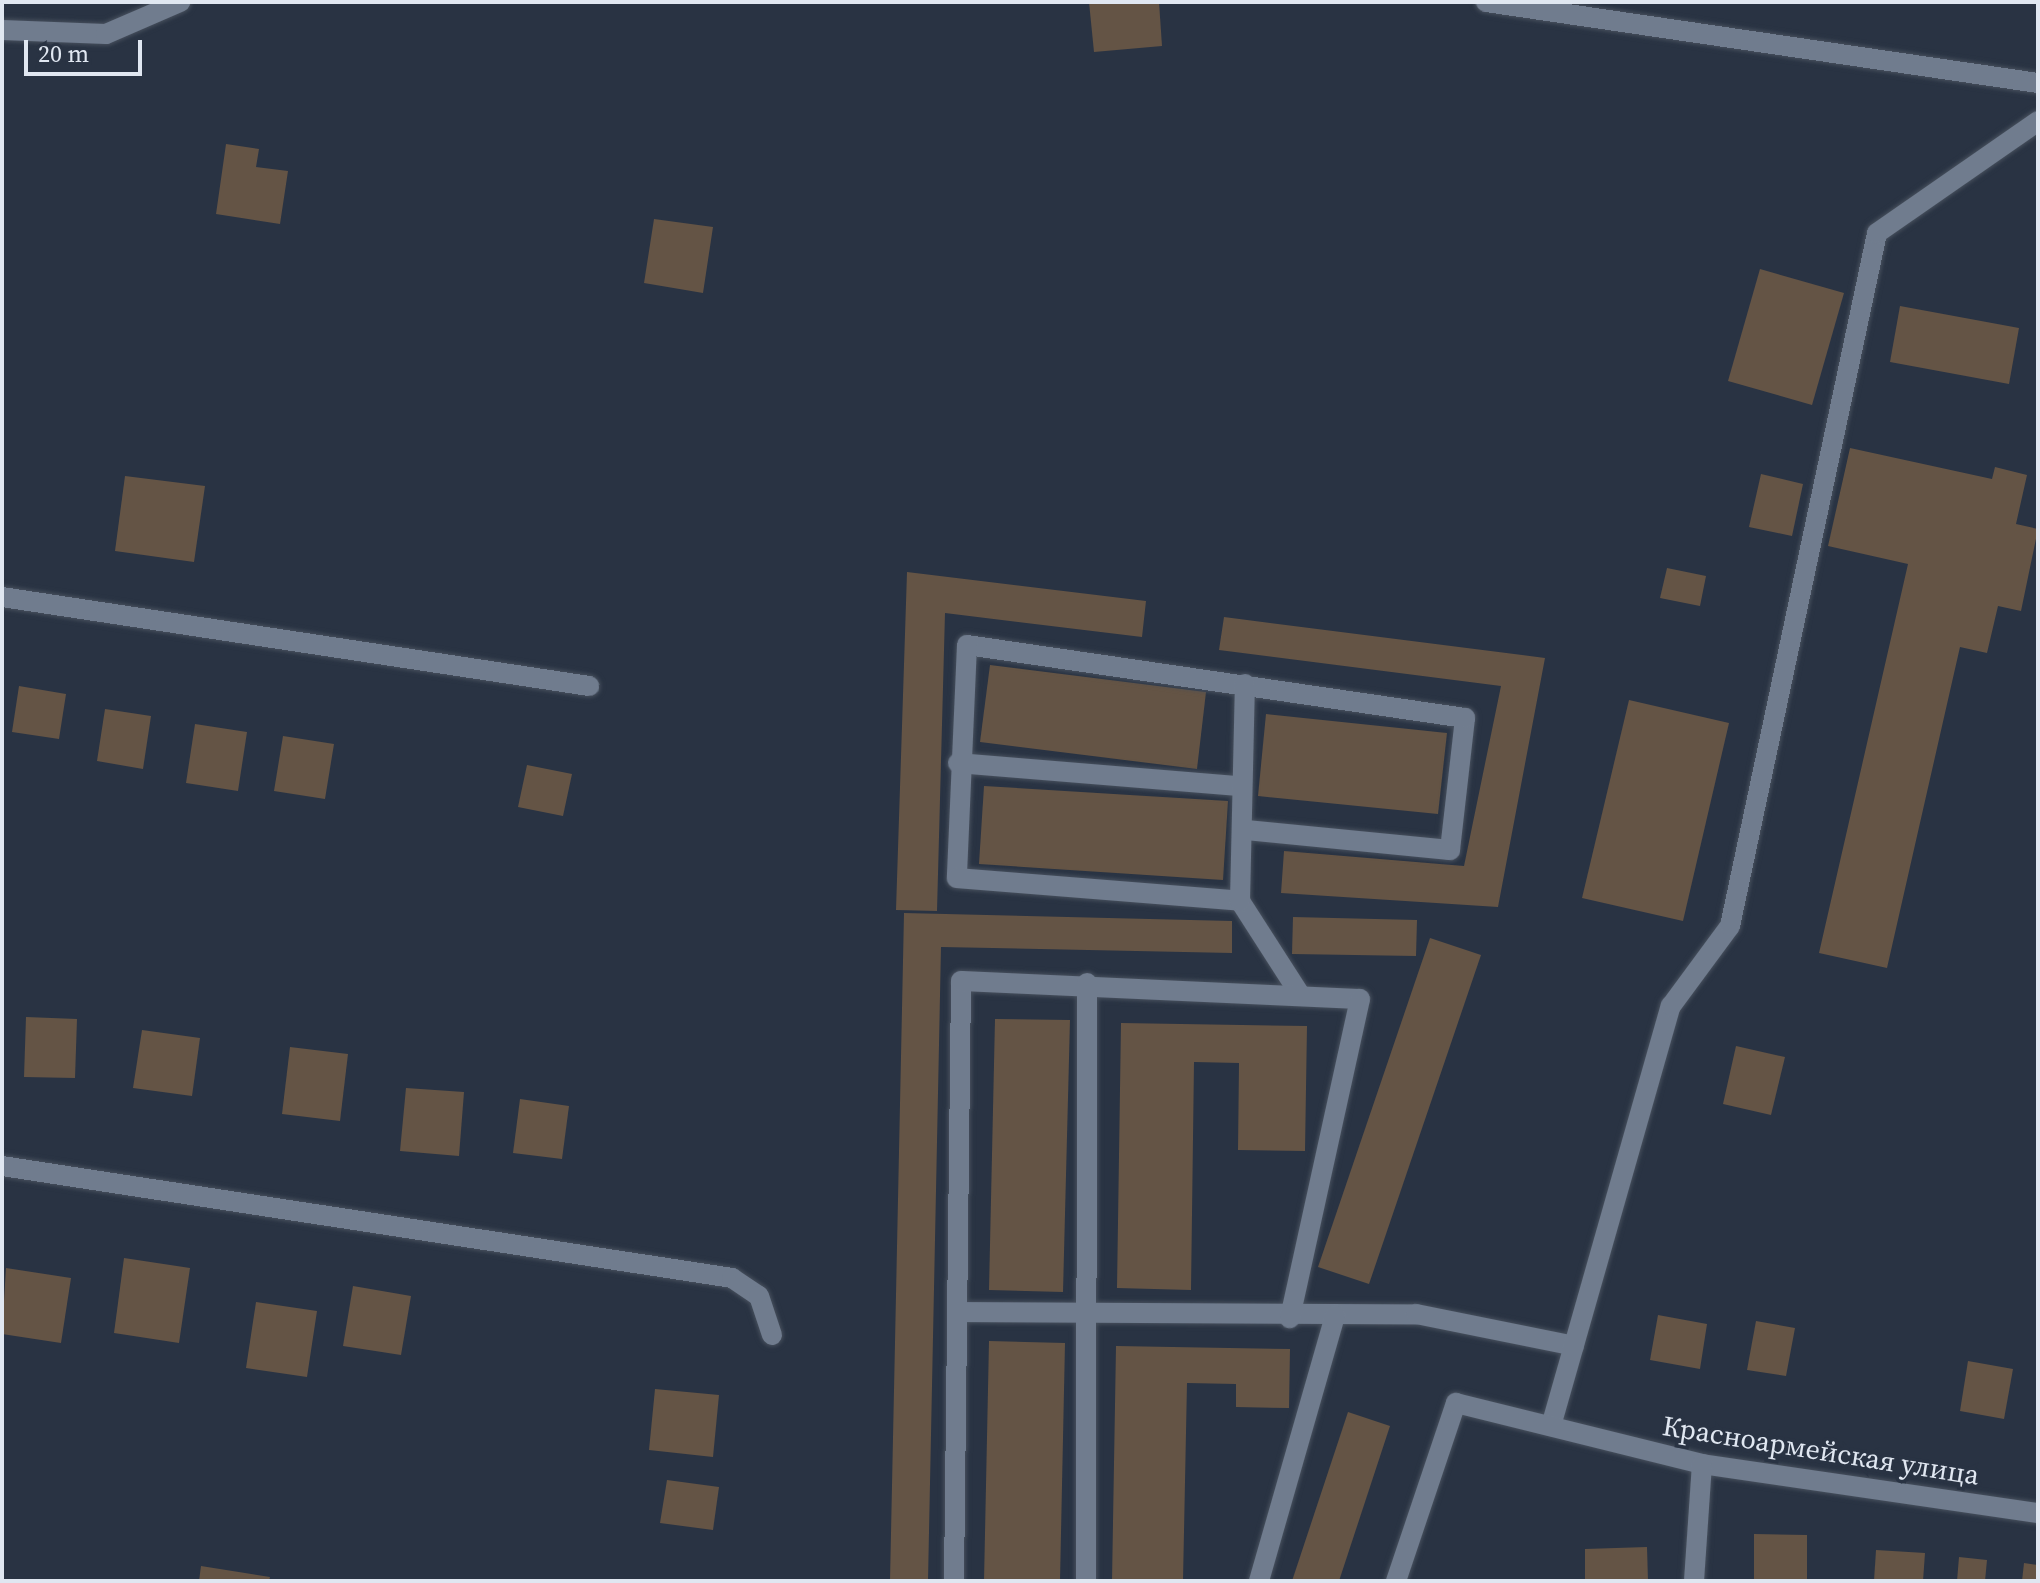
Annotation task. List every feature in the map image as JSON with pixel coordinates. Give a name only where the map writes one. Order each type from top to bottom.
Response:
[{"type":"street","points":[[2,30],[106,34],[180,2]]},
{"type":"street","points":[[1486,2],[2038,83]]},
{"type":"street","points":[[1551,1426],[1671,1006],[1730,926],[1877,233],[2038,121]]},
{"type":"street","points":[[2,597],[589,686]]},
{"type":"street","points":[[1240,901],[957,878],[958,763],[967,645],[1465,718],[1450,850],[1246,830]]},
{"type":"street","points":[[1245,684],[1238,786],[1246,830],[1240,901],[1299,993]]},
{"type":"street","points":[[958,763],[1238,786]]},
{"type":"street","points":[[954,1581],[960,1312],[961,981],[1087,983],[1299,993],[1360,999],[1290,1318]]},
{"type":"street","points":[[1086,1581],[1089,1314],[1087,983]]},
{"type":"street","points":[[2,1166],[732,1278],[759,1296],[772,1335]]},
{"type":"street","points":[[960,1312],[1290,1318],[1416,1314],[1574,1346]]},
{"type":"street","points":[[1259,1581],[1335,1316]]},
{"type":"street","name":"Красноармейская улица","points":[[1396,1581],[1456,1403],[1702,1464],[2038,1513]]},
{"type":"street","points":[[1694,1581],[1702,1464]]},
{"type":"building","points":[[1089,2],[1159,2],[1162,46],[1094,52]]},
{"type":"building","points":[[226,144],[259,149],[256,167],[288,171],[280,224],[216,214]]},
{"type":"building","points":[[654,219],[713,227],[703,293],[644,283]]},
{"type":"building","points":[[1760,269],[1844,293],[1812,405],[1728,381]]},
{"type":"building","points":[[1900,306],[2019,328],[2009,384],[1890,362]]},
{"type":"building","points":[[1850,448],[1992,479],[1995,467],[2027,475],[2016,524],[2038,529],[2021,611],[1998,606],[1987,653],[1960,647],[1887,968],[1819,953],[1908,564],[1828,546]]},
{"type":"building","points":[[1761,474],[1803,484],[1792,536],[1749,527]]},
{"type":"building","points":[[125,476],[205,486],[194,562],[115,551]]},
{"type":"building","points":[[1667,568],[1706,576],[1700,606],[1660,598]]},
{"type":"building","points":[[907,572],[1146,601],[1142,637],[945,613],[937,911],[896,910]]},
{"type":"building","points":[[1224,617],[1545,658],[1498,907],[1281,893],[1284,851],[1464,866],[1501,686],[1219,650]]},
{"type":"building","points":[[990,665],[1206,692],[1197,769],[980,742]]},
{"type":"building","points":[[19,686],[66,694],[59,739],[12,732]]},
{"type":"building","points":[[1629,700],[1729,723],[1683,921],[1582,898]]},
{"type":"building","points":[[105,709],[151,716],[143,769],[97,761]]},
{"type":"building","points":[[1266,714],[1447,733],[1438,814],[1258,796]]},
{"type":"building","points":[[195,724],[247,732],[238,791],[186,783]]},
{"type":"building","points":[[283,736],[334,744],[325,799],[274,791]]},
{"type":"building","points":[[527,765],[572,774],[563,816],[518,807]]},
{"type":"building","points":[[984,786],[1228,801],[1223,880],[979,864]]},
{"type":"building","points":[[904,913],[1232,921],[1232,953],[941,947],[928,1581],[890,1581]]},
{"type":"building","points":[[1293,917],[1417,920],[1416,956],[1292,954]]},
{"type":"building","points":[[1430,938],[1481,955],[1369,1284],[1318,1267]]},
{"type":"building","points":[[26,1017],[77,1019],[75,1078],[24,1077]]},
{"type":"building","points":[[995,1019],[1070,1020],[1063,1292],[989,1290]]},
{"type":"building","points":[[1121,1023],[1307,1026],[1305,1151],[1238,1150],[1239,1063],[1194,1062],[1191,1290],[1117,1288]]},
{"type":"building","points":[[142,1030],[200,1038],[192,1096],[133,1088]]},
{"type":"building","points":[[1736,1046],[1785,1057],[1771,1115],[1723,1104]]},
{"type":"building","points":[[290,1047],[348,1054],[340,1121],[282,1114]]},
{"type":"building","points":[[406,1088],[464,1092],[459,1156],[400,1151]]},
{"type":"building","points":[[520,1099],[569,1106],[562,1159],[513,1153]]},
{"type":"building","points":[[124,1258],[190,1268],[179,1343],[114,1333]]},
{"type":"building","points":[[6,1268],[71,1278],[61,1343],[2,1334]]},
{"type":"building","points":[[353,1286],[411,1296],[401,1355],[343,1346]]},
{"type":"building","points":[[256,1302],[317,1311],[307,1377],[246,1368]]},
{"type":"building","points":[[1658,1315],[1707,1324],[1700,1369],[1650,1360]]},
{"type":"building","points":[[1756,1321],[1795,1328],[1786,1376],[1747,1370]]},
{"type":"building","points":[[989,1341],[1065,1343],[1060,1581],[984,1581]]},
{"type":"building","points":[[1116,1346],[1290,1349],[1289,1408],[1236,1407],[1236,1384],[1187,1383],[1183,1581],[1112,1581]]},
{"type":"building","points":[[1968,1361],[2013,1369],[2004,1419],[1960,1411]]},
{"type":"building","points":[[655,1389],[719,1395],[713,1457],[649,1450]]},
{"type":"building","points":[[1348,1412],[1390,1426],[1339,1581],[1292,1581]]},
{"type":"building","points":[[667,1480],[719,1487],[713,1530],[660,1523]]},
{"type":"building","points":[[1754,1534],[1807,1535],[1807,1581],[1754,1581]]},
{"type":"building","points":[[1647,1547],[1648,1581],[1585,1581],[1585,1549]]},
{"type":"building","points":[[1876,1550],[1925,1553],[1923,1581],[1874,1581]]},
{"type":"building","points":[[1959,1557],[1987,1560],[1985,1581],[1957,1581]]},
{"type":"building","points":[[2024,1563],[2038,1565],[2038,1581],[2022,1581]]},
{"type":"building","points":[[201,1566],[270,1577],[269,1581],[199,1581]]}]
